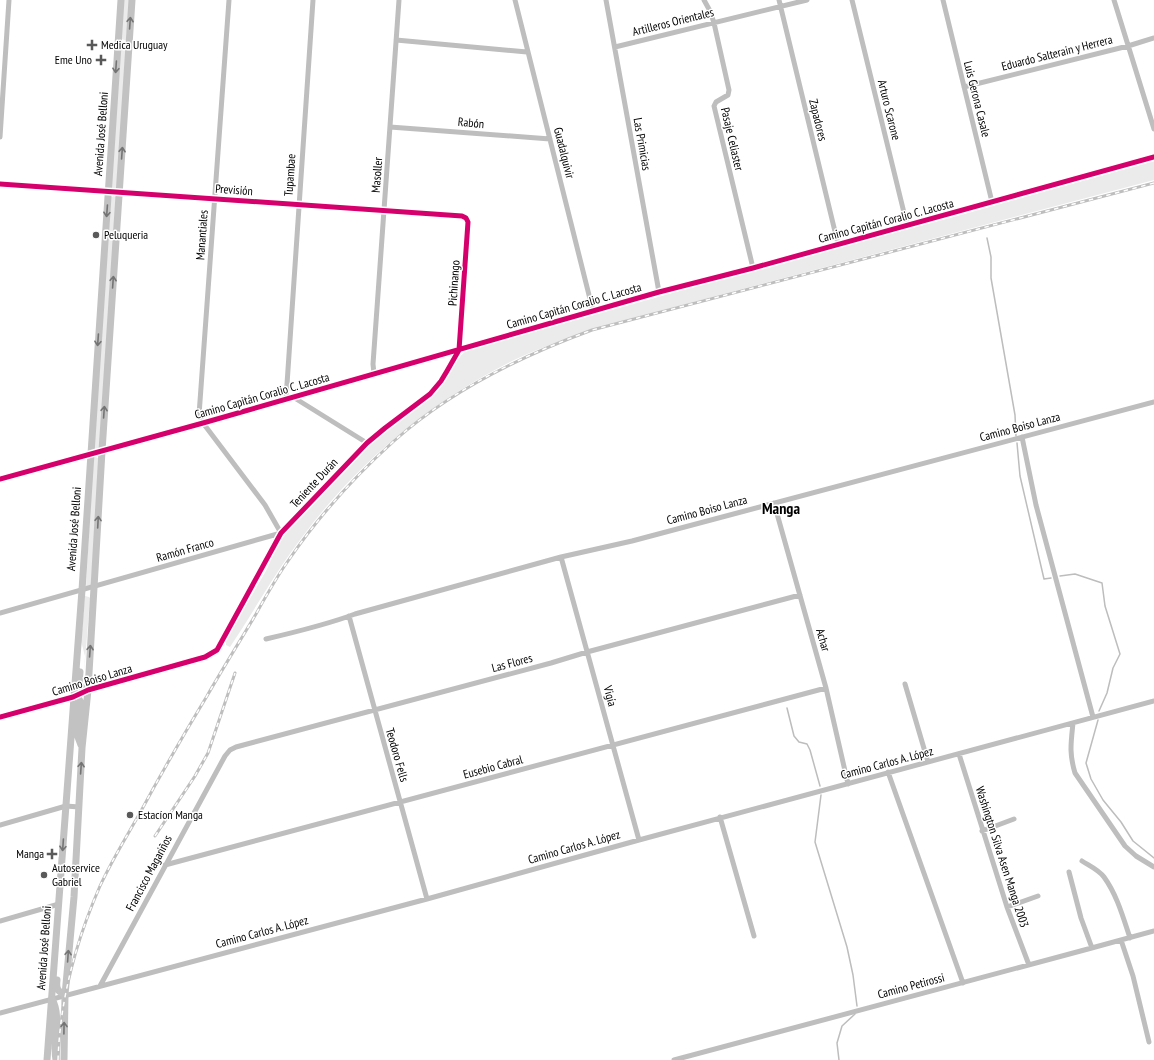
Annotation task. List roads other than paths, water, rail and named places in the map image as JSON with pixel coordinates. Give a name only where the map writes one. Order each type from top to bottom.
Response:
[{"type":"main road","name":"Avenida José Belloni","points":[[47,1060],[82,590],[120,0]]},
{"type":"main road","name":"Avenida José Belloni","points":[[64,1060],[65,995],[74,897],[82,748],[88,690],[102,451],[132,0]]},
{"type":"main road","points":[[118,42],[129,43]]},
{"type":"main road","points":[[77,651],[81,663],[79,684],[83,689],[88,690]]},
{"type":"main road","points":[[73,697],[79,699],[80,701],[78,737],[82,748]]},
{"type":"main road","points":[[56,938],[60,951],[56,987],[65,995]]},
{"type":"main road","points":[[52,998],[57,1012],[54,1038],[56,1060]]},
{"type":"street","points":[[0,137],[10,0]]},
{"type":"street","name":"Manantiales","points":[[203,423],[199,415],[229,0]]},
{"type":"street","name":"Tupambae","points":[[286,400],[313,0]]},
{"type":"street","name":"Masoller","points":[[374,374],[373,364],[399,0]]},
{"type":"street","name":"Guadalquivir","points":[[515,0],[593,311]]},
{"type":"street","name":"Las Primicias","points":[[606,0],[659,292]]},
{"type":"street","name":"Pasaje Celiaster","points":[[704,0],[714,23],[729,93],[728,96],[716,102],[714,106],[753,268]]},
{"type":"street","name":"Zapadores","points":[[779,0],[838,244]]},
{"type":"street","name":"Artilleros Orientales","points":[[615,47],[807,0]]},
{"type":"street","name":"Arturo Scarone","points":[[852,0],[907,225]]},
{"type":"street","name":"Luis Gerona Casale","points":[[943,0],[992,202]]},
{"type":"street","points":[[1114,0],[1154,129]]},
{"type":"street","name":"Eduardo Salterain y Herrera","points":[[964,87],[1128,46],[1154,38]]},
{"type":"street","points":[[396,40],[528,52]]},
{"type":"street","name":"Rabón","points":[[390,127],[550,139]]},
{"type":"street","name":"Camino Capitán Coralio C. Lacosta","points":[[0,479],[286,400],[659,292],[753,268],[1154,157]]},
{"type":"street","name":"Previsión","points":[[0,184],[462,216],[466,218]]},
{"type":"street","name":"Pichinango","points":[[459,350],[468,222],[466,218]]},
{"type":"street","name":"Teniente Durán","points":[[212,654],[221,644],[281,533],[367,443],[430,394],[441,381],[459,350]]},
{"type":"street","points":[[293,397],[367,443]]},
{"type":"street","name":"Camino Boiso Lanza","points":[[266,639],[302,631],[349,616],[561,557],[632,541],[1154,402]]},
{"type":"street","points":[[203,423],[265,505],[281,533]]},
{"type":"street","points":[[1022,438],[1036,505],[1093,718]]},
{"type":"street","name":"Achar","points":[[774,503],[826,688],[848,784]]},
{"type":"street","name":"Ramón Franco","points":[[0,613],[281,533]]},
{"type":"street","name":"Vigía","points":[[561,557],[639,840]]},
{"type":"street","name":"Las Flores","points":[[230,750],[236,747],[800,595]]},
{"type":"street","name":"Teodoro Fells","points":[[349,616],[363,664],[374,711],[427,898]]},
{"type":"street","name":"Camino Boiso Lanza","points":[[0,717],[73,697],[88,690],[212,654]]},
{"type":"street","points":[[905,684],[928,762]]},
{"type":"street","name":"Eusebio Cabral","points":[[164,865],[826,688]]},
{"type":"street","name":"Camino Carlos A. López","points":[[0,1013],[1154,701]]},
{"type":"street","points":[[1073,723],[1070,747],[1071,760],[1075,773],[1125,846],[1136,856],[1154,867]]},
{"type":"street","name":"Francisco Magariños","points":[[100,986],[164,865],[225,756],[230,750]]},
{"type":"street","name":"Washington Silva Asen Manga 2003","points":[[959,754],[1007,907],[1029,965]]},
{"type":"street","points":[[888,772],[963,983]]},
{"type":"street","points":[[0,825],[66,806],[79,807]]},
{"type":"street","points":[[720,818],[754,936]]},
{"type":"street","points":[[982,831],[1014,819]]},
{"type":"street","points":[[1082,861],[1094,868],[1104,877],[1119,904],[1130,938]]},
{"type":"street","points":[[1069,872],[1081,918],[1092,948]]},
{"type":"street","points":[[1007,907],[1038,896]]},
{"type":"street","points":[[0,921],[59,904]]},
{"type":"street","name":"Camino Petirossi","points":[[674,1060],[728,1044],[963,983],[1154,931]]},
{"type":"street","points":[[1121,940],[1133,976],[1149,1042]]},
{"type":"waterway","points":[[987,238],[991,257],[991,278],[1015,415],[1016,436]]},
{"type":"waterway","points":[[1017,443],[1020,476],[1044,579],[1051,578]]},
{"type":"waterway","points":[[1060,576],[1075,574],[1102,583],[1105,606],[1120,654],[1113,668],[1107,693],[1099,711]]},
{"type":"waterway","points":[[787,708],[794,736],[799,742],[807,744],[810,750],[820,786]]},
{"type":"waterway","points":[[1098,720],[1086,763],[1091,779],[1103,800],[1121,822],[1133,841],[1154,858]]},
{"type":"waterway","points":[[821,795],[815,842],[847,947],[853,975],[857,1006]]},
{"type":"waterway","points":[[839,1060],[837,1043],[842,1026],[855,1014]]},
{"type":"railway","points":[[58,1060],[62,1015],[77,949],[91,907],[120,848],[219,675],[288,561],[324,513],[351,483],[394,441],[416,423],[463,390],[488,376],[539,351],[592,330],[1154,183]]},
{"type":"railway","points":[[155,836],[195,776],[208,753],[235,673]]},
{"type":"place","name":"Medica Uruguay","points":[[92,45]]},
{"type":"place","name":"Eme Uno","points":[[101,60]]},
{"type":"place","name":"Peluqueria","points":[[96,235]]},
{"type":"place","name":"Estacíon Manga","points":[[130,815]]},
{"type":"place","name":"Manga","points":[[52,854]]},
{"type":"place","name":"Autoservice Gabriel","points":[[44,875]]},
{"type":"district","name":"Manga","points":[[781,508]]}]
